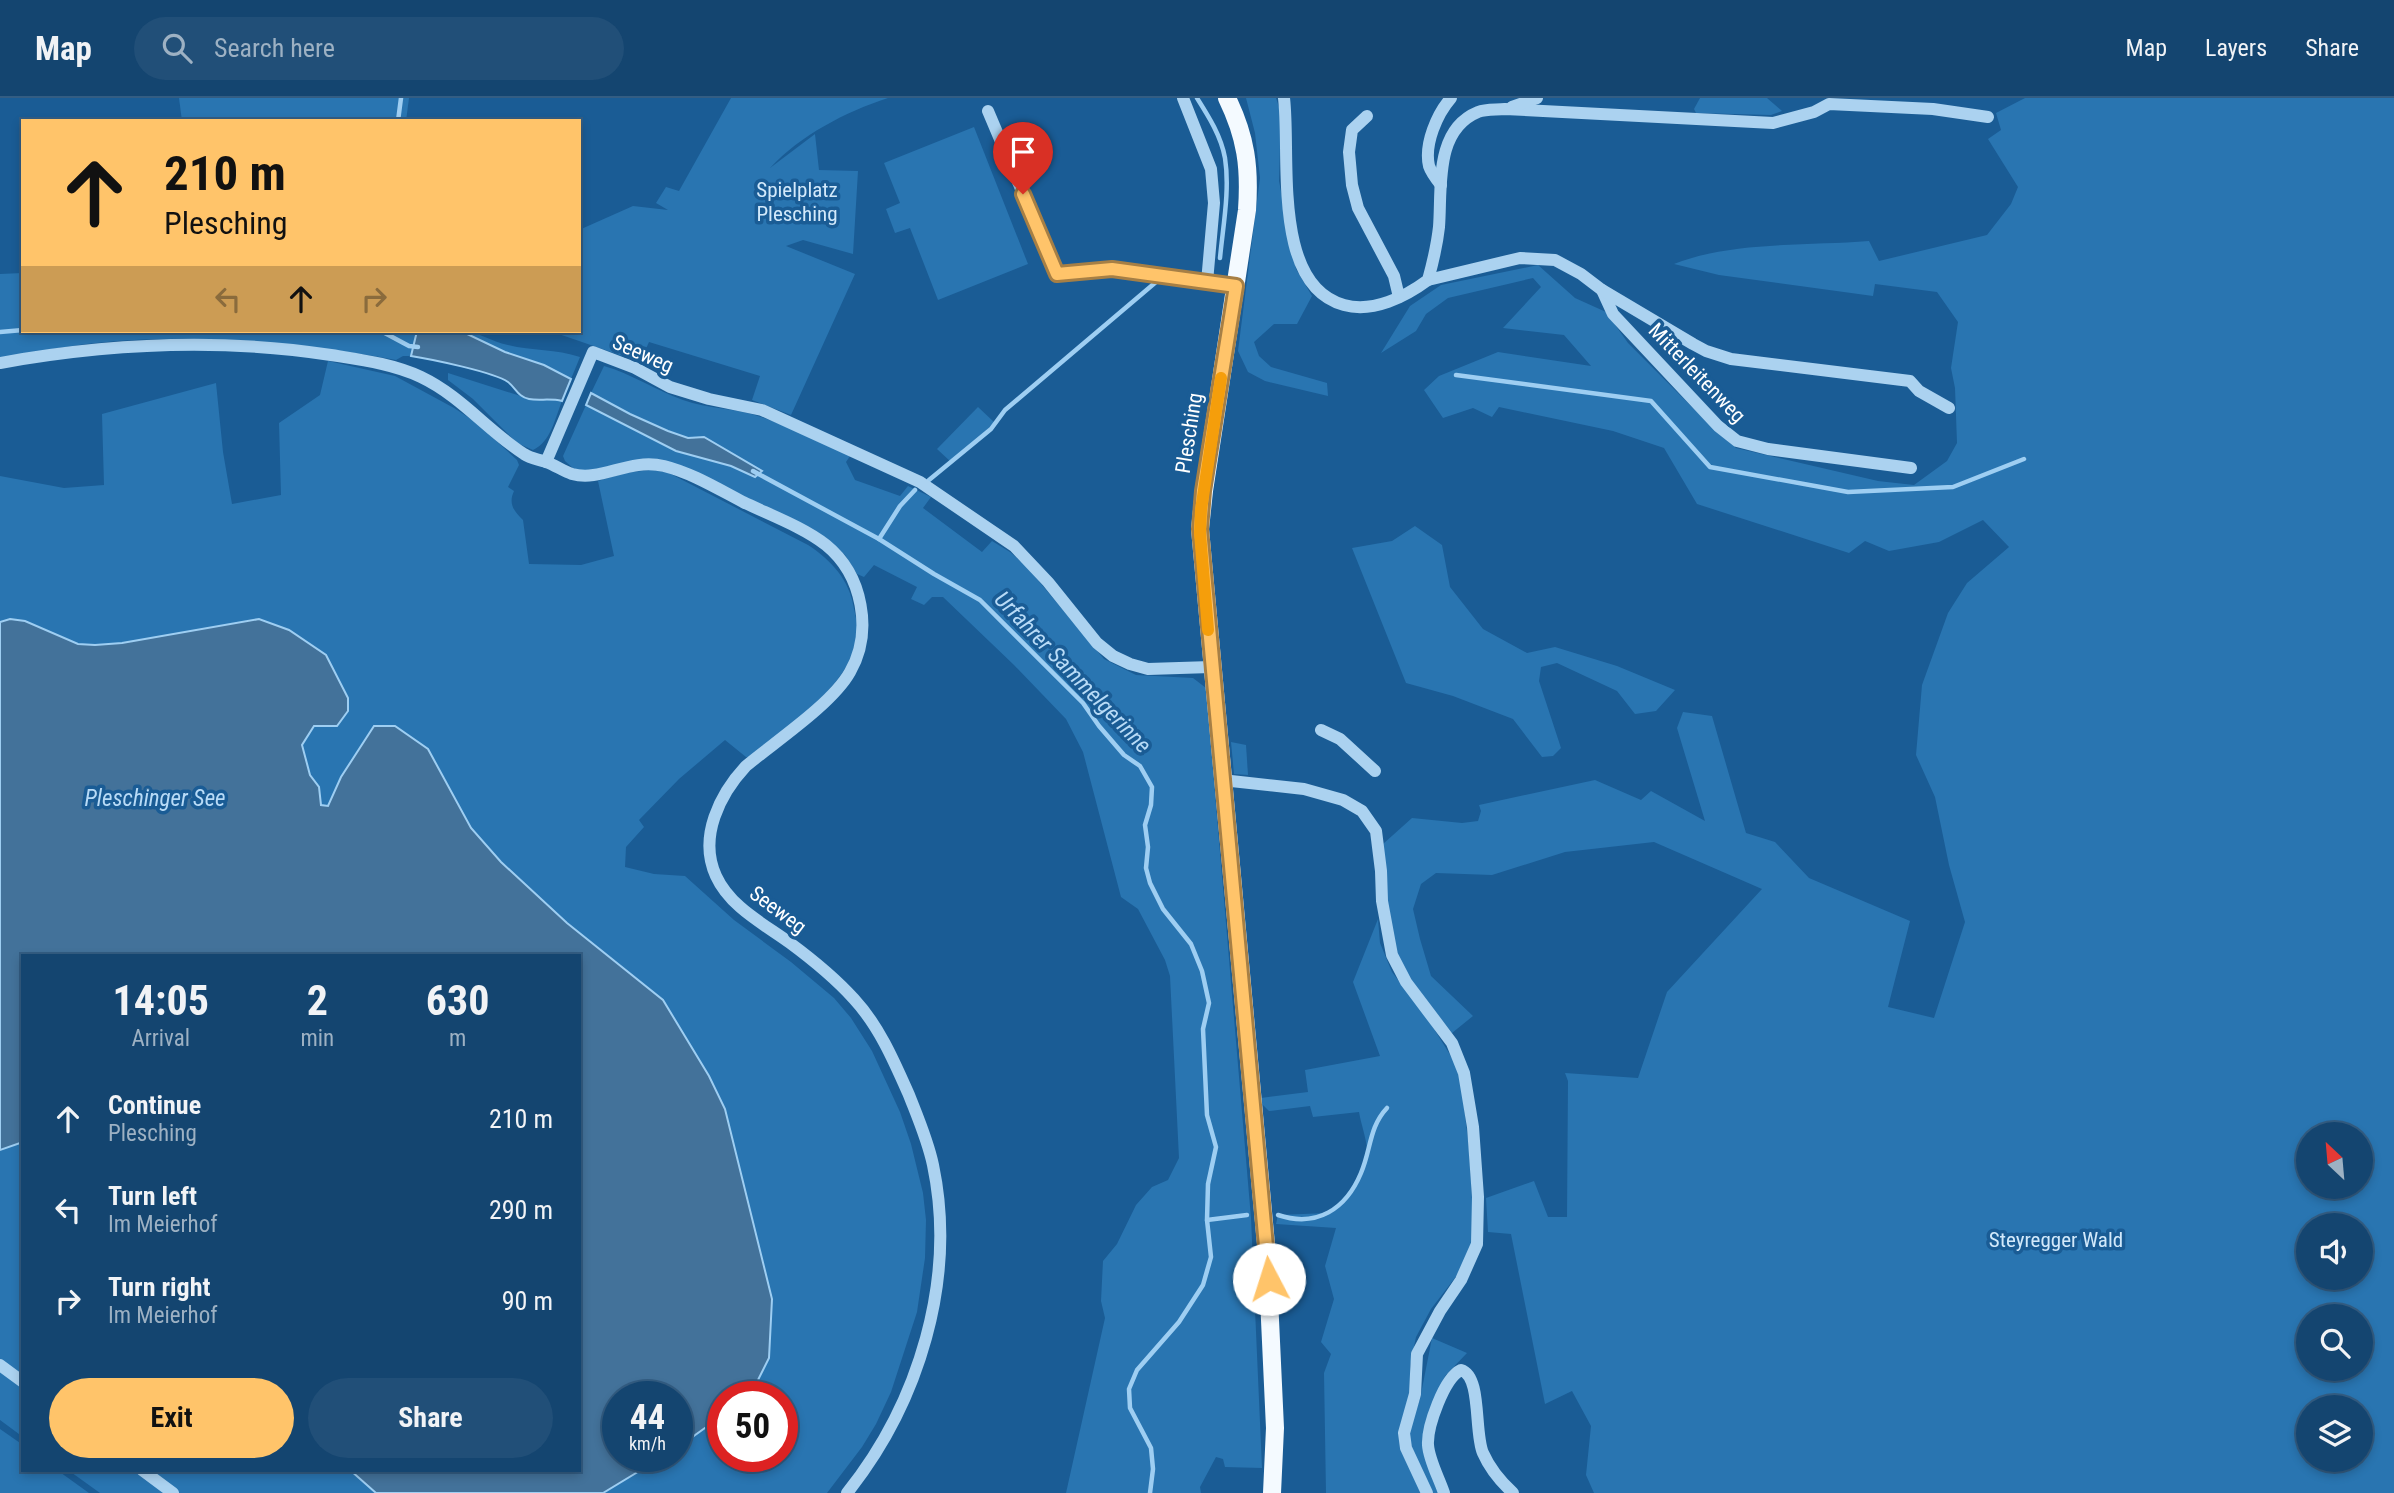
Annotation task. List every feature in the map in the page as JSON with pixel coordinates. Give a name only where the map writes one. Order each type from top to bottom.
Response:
[{"type":"main road","name":"Plesching","points":[[1227,98],[1241,131],[1249,180],[1236,286],[1201,510],[1202,558],[1272,1328],[1275,1428],[1272,1493]]},
{"type":"street","points":[[1183,98],[1211,169],[1214,203],[1207,282]]},
{"type":"street","name":"Mitterleitenweg","points":[[1284,98],[1287,199],[1298,255],[1305,274],[1324,296],[1336,303],[1352,307],[1373,307],[1399,297],[1428,280],[1503,260],[1536,257],[1555,260],[1706,351],[1731,359],[1910,381],[1919,391],[1948,408]]},
{"type":"street","points":[[1441,186],[1429,167],[1429,147],[1437,120],[1451,98]]},
{"type":"street","points":[[1505,109],[1537,98]]},
{"type":"street","points":[[1428,280],[1437,248],[1441,186],[1449,138],[1457,127],[1480,111],[1505,109],[1773,123],[1814,112],[1829,104],[1933,109],[1988,117]]},
{"type":"street","points":[[988,111],[1057,274],[1112,269],[1236,286]]},
{"type":"street","points":[[1367,116],[1352,130],[1349,152],[1352,185],[1357,208],[1394,276],[1399,297]]},
{"type":"street","name":"Mitterleitenweg","points":[[1602,290],[1613,314],[1718,426],[1737,441],[1768,449],[1911,468]]},
{"type":"street","name":"Seeweg","points":[[0,363],[79,350],[181,344],[270,347],[367,361],[407,371],[430,382],[467,406],[526,456],[573,474],[596,475],[640,464],[680,471],[815,538],[827,546],[845,567],[860,603],[863,632],[859,654],[845,681],[832,696],[746,766],[734,779],[718,806],[712,824],[711,862],[715,875],[731,898],[818,964],[853,997],[876,1027],[901,1077],[933,1162],[938,1194],[941,1253],[934,1304],[901,1408],[873,1459],[848,1493]]},
{"type":"street","name":"Seeweg","points":[[546,462],[593,352],[635,368],[670,387],[709,399],[762,410],[920,482],[1014,546],[1048,582],[1097,643],[1113,656],[1148,669],[1212,667]]},
{"type":"street","points":[[1321,730],[1340,739],[1375,771]]},
{"type":"street","points":[[1222,780],[1304,789],[1343,800],[1362,811],[1376,831],[1381,901],[1392,955],[1406,982],[1455,1049],[1468,1087],[1478,1197],[1477,1244],[1461,1280],[1440,1311],[1417,1354],[1415,1394],[1404,1433],[1404,1443],[1427,1493]]},
{"type":"street","points":[[0,1365],[21,1381]]},
{"type":"street","points":[[1444,1493],[1428,1447],[1429,1432],[1447,1385],[1454,1373],[1461,1370],[1472,1378],[1481,1450],[1491,1468],[1513,1493]]},
{"type":"street","points":[[145,1472],[173,1493]]},
{"type":"green space","points":[[179,98],[409,98],[406,119],[182,119]]},
{"type":"green space","name":"Spielplatz Plesching","points":[[731,98],[888,98],[824,126],[795,145],[770,168],[815,134],[819,170],[858,171],[853,254],[803,240],[786,246],[855,274],[791,415],[752,400],[760,376],[649,342],[640,362],[556,333],[581,333],[581,229],[633,206],[668,210],[656,203],[666,187],[679,191]]},
{"type":"green space","points":[[1246,98],[1276,98],[1281,113],[1279,181],[1296,269],[1312,296],[1297,324],[1274,324],[1254,342],[1259,356],[1271,367],[1327,383],[1328,396],[1265,381],[1248,372],[1238,351],[1260,178],[1255,133]]},
{"type":"green space","points":[[1700,98],[1767,98],[1782,111],[1771,115],[1696,113],[1694,109]]},
{"type":"green space","name":"Steyregger Wald","points":[[2025,98],[2394,98],[2394,1493],[1594,1493],[1586,1475],[1591,1426],[1572,1391],[1545,1404],[1511,1234],[1488,1232],[1486,1198],[1534,1181],[1548,1217],[1567,1217],[1568,1081],[1565,1073],[1638,1078],[1667,992],[1762,889],[1654,842],[1565,852],[1492,875],[1436,873],[1421,884],[1413,909],[1431,976],[1473,1016],[1452,1033],[1415,988],[1398,957],[1390,926],[1383,844],[1412,818],[1462,823],[1478,821],[1481,811],[1479,805],[1595,780],[1641,800],[1651,791],[1705,821],[1677,728],[1683,712],[1712,716],[1746,833],[1775,842],[1809,878],[1910,921],[1888,1007],[1934,1018],[1965,922],[1949,865],[1935,797],[1916,755],[1922,685],[1948,613],[1967,583],[2009,547],[1983,520],[1939,542],[1889,551],[1865,541],[1849,553],[1697,504],[1664,448],[1613,431],[1499,407],[1492,417],[1473,408],[1443,418],[1424,390],[1439,376],[1498,352],[1591,366],[1564,335],[1503,328],[1541,287],[1533,278],[1448,298],[1426,314],[1416,331],[1381,353],[1410,306],[1441,285],[1538,265],[1575,298],[1606,312],[1628,343],[1736,448],[1878,481],[1914,485],[1947,461],[1957,443],[1955,388],[1951,368],[1958,322],[1937,292],[1875,284],[1873,296],[1719,275],[1674,264],[1720,251],[1745,248],[1869,241],[1879,261],[1987,235],[2011,204],[2018,187],[1988,139],[2001,130],[1996,113]]},
{"type":"green space","points":[[974,127],[1028,264],[938,300],[910,228],[895,233],[886,209],[900,203],[884,163]]},
{"type":"green space","points":[[21,273],[21,333],[417,333],[411,356],[396,360],[321,348],[208,339],[84,344],[0,358],[0,274]]},
{"type":"green space","points":[[465,333],[474,333],[508,345],[580,357],[571,379],[544,365],[505,352]]},
{"type":"green space","points":[[328,361],[395,376],[477,423],[517,460],[519,465],[508,487],[514,491],[513,507],[523,520],[529,564],[581,565],[614,556],[598,481],[625,473],[650,470],[667,472],[808,545],[832,564],[844,580],[852,599],[857,636],[853,653],[844,671],[816,703],[753,757],[746,757],[725,740],[679,779],[639,820],[644,827],[626,847],[625,867],[654,874],[685,876],[734,920],[834,998],[851,1018],[872,1051],[900,1112],[911,1144],[923,1193],[926,1220],[925,1258],[917,1312],[891,1392],[876,1424],[827,1493],[100,1493],[71,1472],[581,1472],[581,954],[21,954],[21,1436],[0,1420],[0,476],[64,488],[104,485],[102,414],[216,383],[223,452],[232,504],[281,495],[279,423],[320,395]]},
{"type":"green space","points":[[604,366],[683,400],[773,421],[850,456],[846,462],[855,480],[900,496],[908,486],[931,497],[923,508],[982,552],[992,541],[1027,567],[1104,659],[1136,675],[1193,678],[1206,688],[1251,1218],[1262,1468],[1225,1467],[1223,1459],[1216,1457],[1200,1487],[1201,1493],[1066,1493],[1105,1318],[1101,1301],[1103,1261],[1117,1244],[1136,1205],[1152,1187],[1168,1180],[1179,1158],[1170,976],[1165,960],[1138,909],[1121,897],[1083,752],[1066,719],[943,597],[932,597],[924,605],[911,599],[917,587],[874,565],[864,577],[857,574],[845,555],[825,537],[673,465],[589,471],[574,469],[563,456],[586,405],[676,451],[704,437],[692,438],[662,430],[591,393]]},
{"type":"green space","points":[[448,373],[530,399],[548,398],[562,401],[548,435],[533,450],[517,443],[473,399],[448,380]]},
{"type":"green space","points":[[978,407],[995,423],[951,462],[937,449]]},
{"type":"green space","points":[[1415,526],[1442,545],[1450,587],[1483,629],[1527,653],[1555,647],[1617,666],[1675,690],[1656,711],[1635,714],[1617,691],[1557,663],[1541,667],[1539,681],[1561,748],[1553,756],[1542,757],[1513,719],[1453,696],[1406,683],[1352,548],[1392,541]]},
{"type":"green space","points":[[1231,742],[1246,745],[1248,775],[1234,774]]},
{"type":"green space","points":[[1378,919],[1380,943],[1392,972],[1429,1021],[1454,1061],[1461,1081],[1474,1231],[1469,1254],[1461,1270],[1431,1309],[1416,1337],[1410,1366],[1411,1388],[1399,1434],[1401,1451],[1422,1493],[1326,1493],[1324,1373],[1331,1354],[1321,1342],[1334,1299],[1325,1266],[1336,1228],[1276,1224],[1278,1215],[1328,1213],[1343,1202],[1360,1176],[1367,1149],[1359,1112],[1313,1117],[1310,1106],[1269,1111],[1262,1104],[1261,1098],[1308,1092],[1305,1070],[1380,1056],[1353,982]]},
{"type":"green space","points":[[1432,1338],[1467,1353],[1445,1376],[1428,1417],[1439,1493],[1433,1493],[1410,1444],[1409,1428],[1420,1399]]},
{"type":"green space","points":[[0,1429],[21,1444],[21,1472],[60,1472],[89,1493],[0,1493]]},
{"type":"water","points":[[417,333],[465,333],[571,379],[562,401],[533,400],[525,398],[508,382],[490,374],[411,356]]},
{"type":"water","points":[[591,393],[668,431],[688,438],[704,437],[762,471],[755,477],[731,466],[676,451],[586,405]]},
{"type":"water","name":"Pleschinger See","points":[[10,619],[25,621],[78,644],[95,645],[122,643],[259,619],[289,630],[326,655],[348,698],[348,711],[337,726],[314,726],[302,745],[310,775],[319,787],[321,805],[328,806],[341,777],[374,726],[395,726],[428,749],[471,828],[501,862],[567,923],[663,1000],[709,1076],[725,1109],[772,1299],[769,1358],[758,1381],[707,1381],[707,1426],[693,1437],[693,1381],[602,1381],[602,1472],[638,1472],[603,1493],[376,1493],[352,1472],[581,1472],[581,954],[21,954],[21,1143],[0,1150],[0,622]]},
{"type":"waterway","points":[[398,119],[401,98]]},
{"type":"waterway","points":[[1197,98],[1218,134],[1225,158],[1226,195],[1220,258]]},
{"type":"waterway","points":[[929,480],[991,429],[1005,410],[1156,282]]},
{"type":"waterway","name":"Urfahrer Sammelgerinne","points":[[0,332],[21,330]]},
{"type":"waterway","name":"Urfahrer Sammelgerinne","points":[[385,333],[409,346],[418,347]]},
{"type":"waterway","points":[[1456,375],[1651,401],[1710,467],[1848,492],[1953,487],[2024,459]]},
{"type":"waterway","name":"Urfahrer Sammelgerinne","points":[[753,471],[879,539],[980,600],[1083,703],[1124,755],[1140,766],[1152,787],[1151,805],[1145,825],[1148,847],[1146,868],[1163,909],[1191,944],[1202,971],[1209,1003],[1203,1029],[1207,1115],[1216,1147],[1208,1184],[1207,1220],[1211,1257],[1203,1285],[1179,1322],[1137,1370],[1129,1389],[1130,1408],[1151,1448],[1153,1469],[1150,1493]]},
{"type":"waterway","points":[[879,539],[900,506],[915,490]]},
{"type":"waterway","points":[[1278,1215],[1305,1219],[1317,1217],[1338,1206],[1355,1186],[1377,1123],[1387,1108]]},
{"type":"waterway","points":[[1207,1220],[1247,1215]]},
{"type":"slow traffic","points":[[1208,630],[1200,533],[1201,510],[1221,378]]},
{"type":"route","points":[[1023,194],[1057,274],[1112,269],[1236,286],[1203,491],[1200,529],[1269,1279]]}]
